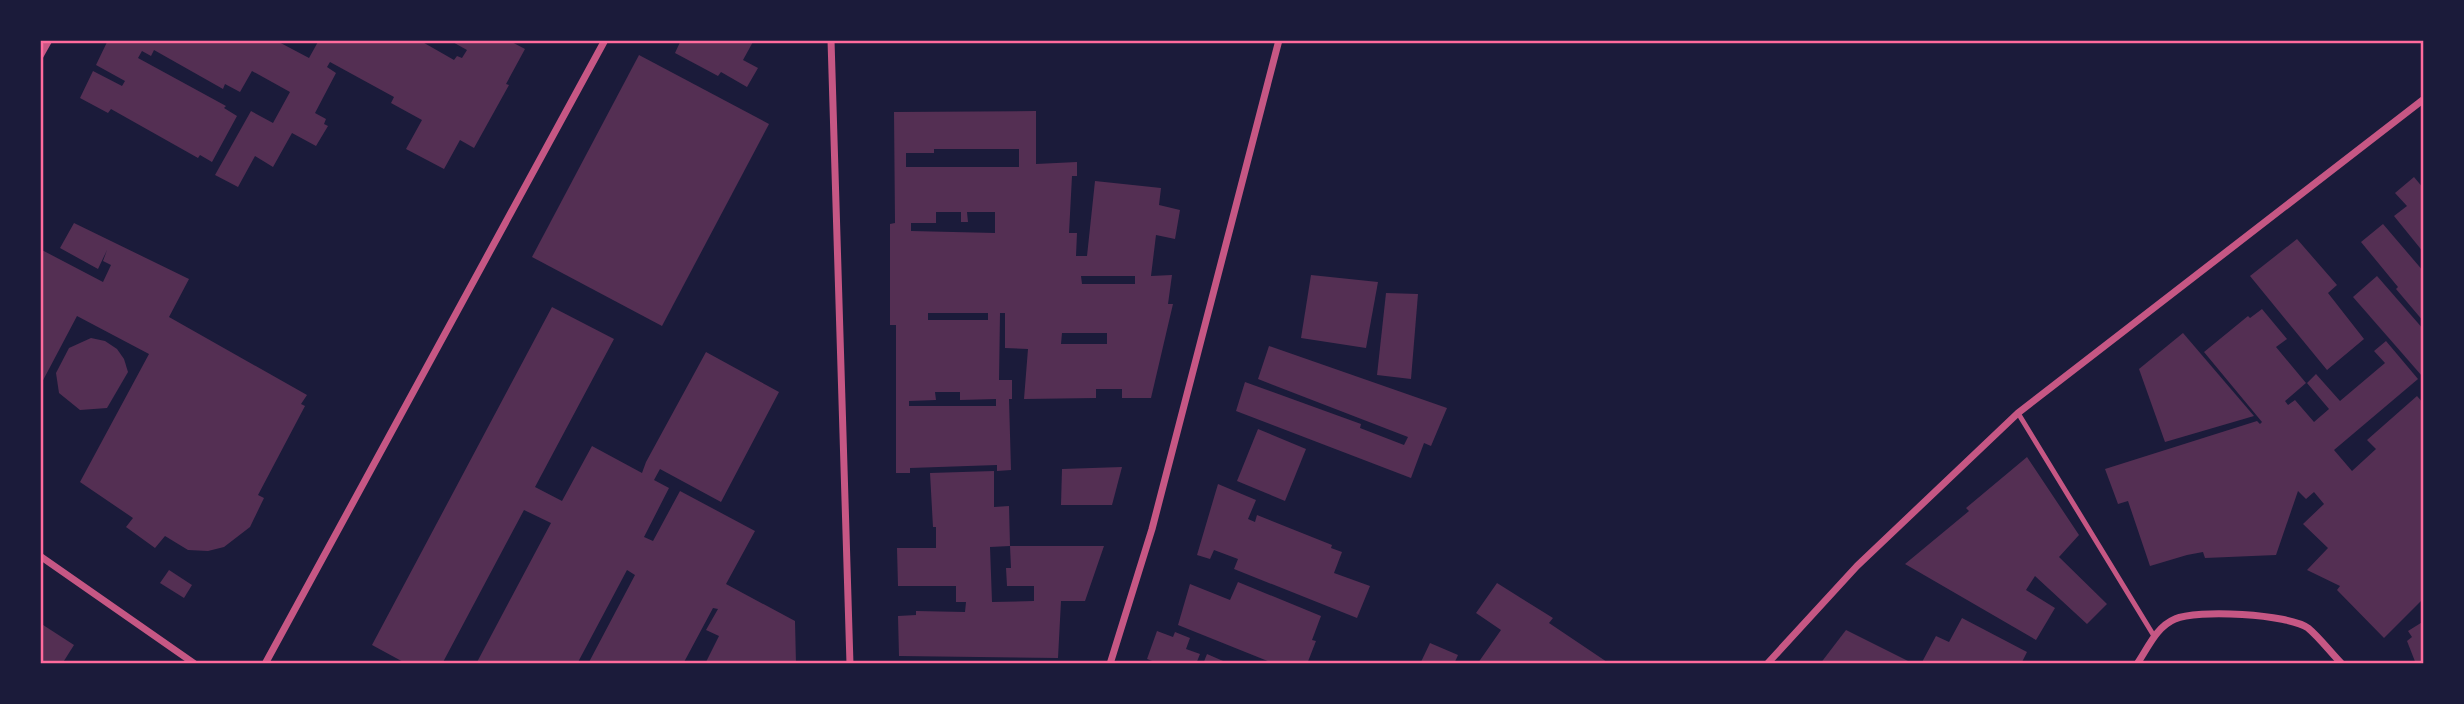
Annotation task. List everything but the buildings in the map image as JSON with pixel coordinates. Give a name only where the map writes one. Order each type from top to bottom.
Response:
[{"type":"street","points":[[40,56],[49,40]]},
{"type":"street","points":[[265,664],[605,40]]},
{"type":"street","points":[[831,40],[850,664]]},
{"type":"street","points":[[1110,664],[1152,529],[1279,40]]},
{"type":"street","points":[[1767,664],[1857,566],[2018,413],[2424,99]]},
{"type":"street","points":[[40,556],[195,664]]},
{"type":"street","points":[[2137,664],[2154,636],[2175,618],[2191,614],[2224,614],[2263,617],[2307,627],[2342,664]]},
{"type":"lane","points":[[2018,413],[2154,636]]}]
